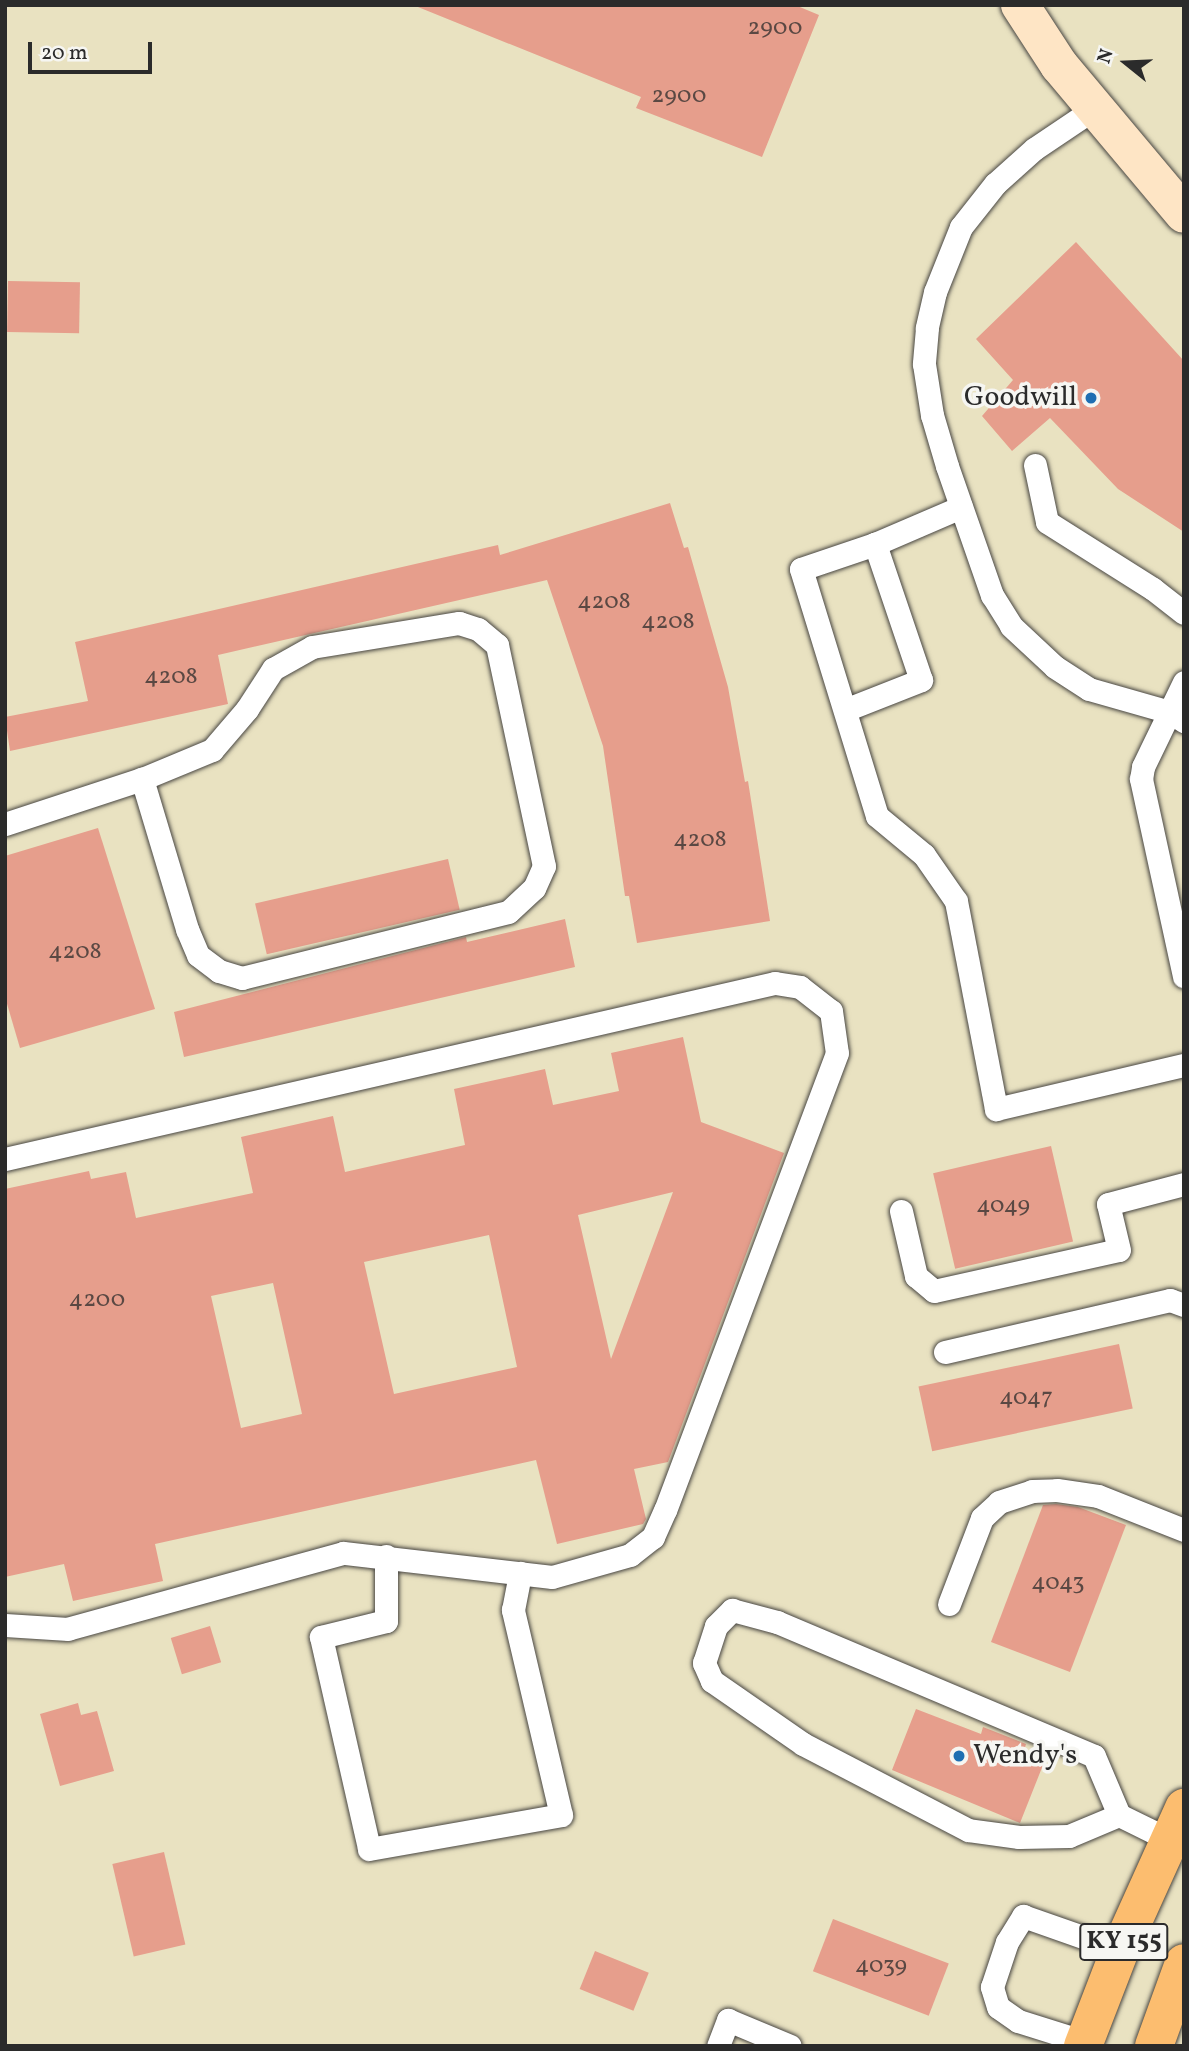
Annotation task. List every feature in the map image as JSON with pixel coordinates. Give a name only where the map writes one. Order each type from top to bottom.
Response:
[{"type":"main road","name":"KY 155","points":[[1084,2044],[1121,1950],[1179,1832]]},
{"type":"main road","name":"KY 155","points":[[1154,2046],[1184,1963]]},
{"type":"street","points":[[1020,5],[1059,65],[1184,214]]},
{"type":"lane","points":[[1095,108],[1034,149],[995,184],[961,227],[946,259],[927,328],[924,364],[932,415],[961,507],[992,595],[1011,626],[1055,667],[1088,689],[1177,717]]},
{"type":"lane","points":[[1035,465],[1046,522],[1153,589],[1184,613]]},
{"type":"lane","points":[[961,507],[875,544],[801,569],[877,816],[924,855],[956,901],[996,1109],[1184,1065]]},
{"type":"lane","points":[[845,710],[921,680],[875,544]]},
{"type":"lane","points":[[5,824],[142,779],[212,750],[247,709],[273,669],[312,647],[459,623],[478,629],[497,645],[544,866],[534,888],[508,912],[242,978],[219,971],[198,955],[187,929],[142,779]]},
{"type":"lane","points":[[1184,682],[1177,717],[1143,767],[1141,779],[1184,976]]},
{"type":"lane","points":[[5,1159],[775,983],[800,987],[831,1010],[837,1053],[653,1537],[630,1555],[552,1577],[343,1553],[68,1629],[5,1625]]},
{"type":"lane","points":[[901,1212],[916,1276],[934,1291],[1119,1251],[1108,1204],[1184,1184]]},
{"type":"lane","points":[[945,1352],[1170,1300],[1184,1305]]},
{"type":"lane","points":[[949,1604],[982,1518],[999,1503],[1032,1491],[1057,1490],[1098,1496],[1184,1530]]},
{"type":"lane","points":[[386,1556],[386,1620],[321,1637],[369,1849],[561,1815],[513,1611],[520,1573]]},
{"type":"lane","points":[[1119,1815],[1094,1756],[777,1622],[732,1609],[716,1626],[704,1662],[712,1681],[803,1744],[968,1829],[1018,1838],[1069,1836],[1119,1815],[1179,1832]]},
{"type":"lane","points":[[1084,2044],[1018,2021],[998,2007],[992,1987],[1007,1942],[1023,1916],[1121,1950]]},
{"type":"lane","points":[[718,2046],[728,2021],[790,2046]]},
{"type":"building","points":[[413,5],[795,5],[819,15],[762,157],[636,108],[641,97]]},
{"type":"building","name":"Goodwill","points":[[1076,242],[1184,361],[1184,532],[1118,489],[1050,418],[1012,451],[982,416],[1013,380],[976,339]]},
{"type":"building","points":[[8,281],[80,282],[79,333],[7,332]]},
{"type":"building","points":[[670,503],[684,548],[688,547],[728,687],[745,782],[748,781],[770,921],[637,943],[629,896],[625,896],[603,746],[547,580],[218,655],[228,704],[10,751],[5,717],[88,701],[75,642],[498,545],[500,555]]},
{"type":"building","points":[[98,828],[155,1009],[20,1048],[5,997],[5,856]]},
{"type":"building","points":[[448,859],[460,910],[267,954],[255,904]]},
{"type":"building","points":[[565,919],[575,967],[184,1057],[174,1012],[466,937],[467,942]]},
{"type":"building","points":[[683,1037],[701,1122],[784,1153],[668,1462],[634,1469],[646,1519],[643,1524],[557,1544],[536,1460],[155,1544],[163,1581],[73,1601],[64,1564],[5,1577],[5,1189],[89,1171],[91,1179],[126,1172],[136,1218],[253,1193],[241,1137],[333,1116],[345,1172],[465,1145],[454,1089],[545,1069],[553,1105],[619,1091],[611,1053]],"holes":[[[673,1192],[611,1359],[578,1215]],[[489,1235],[517,1367],[394,1394],[364,1262]],[[273,1283],[302,1414],[241,1428],[211,1296]]]},
{"type":"building","points":[[1051,1146],[1073,1241],[955,1269],[933,1173]]},
{"type":"building","points":[[1119,1344],[1133,1409],[932,1451],[918,1387]]},
{"type":"building","points":[[1043,1505],[1078,1507],[1126,1525],[1070,1672],[991,1642]]},
{"type":"building","points":[[210,1626],[221,1662],[182,1674],[171,1638]]},
{"type":"building","points":[[78,1703],[81,1715],[97,1711],[114,1771],[60,1786],[40,1714]]},
{"type":"building","points":[[916,1709],[981,1734],[983,1727],[1026,1744],[1024,1751],[1045,1760],[1020,1823],[892,1770]]},
{"type":"building","points":[[164,1852],[185,1945],[134,1956],[112,1864]]},
{"type":"building","points":[[833,1919],[949,1963],[929,2016],[813,1971]]},
{"type":"building","points":[[595,1951],[649,1973],[633,2011],[580,1989]]},
{"type":"place","name":"Goodwill","points":[[1091,398]]},
{"type":"place","name":"Wendy's","points":[[959,1756]]}]
